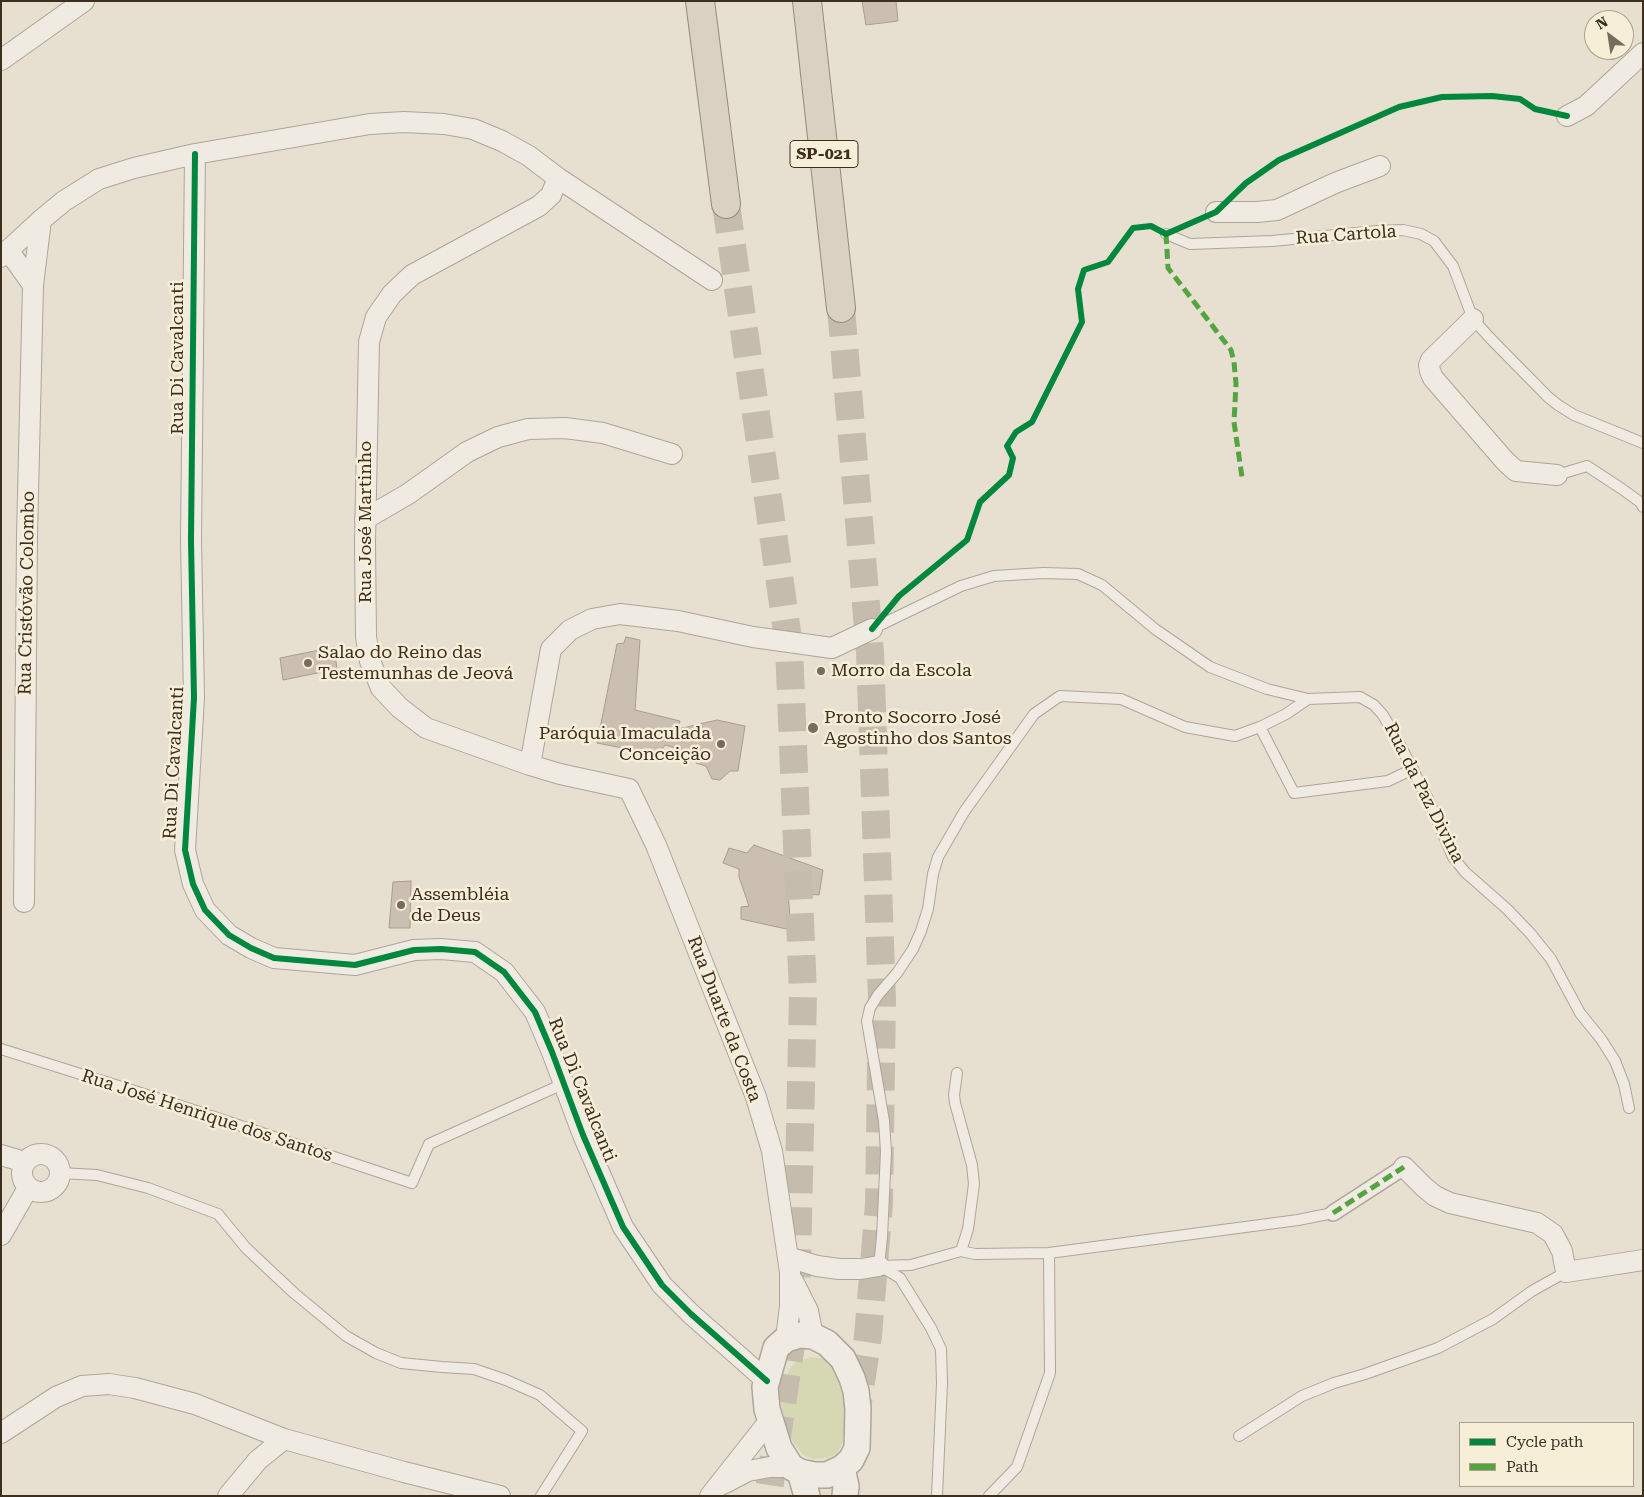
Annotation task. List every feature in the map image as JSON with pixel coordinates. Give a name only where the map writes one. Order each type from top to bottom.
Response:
[{"type":"highway","points":[[700,1],[726,204]]},
{"type":"highway","name":"SP-021","points":[[807,1],[841,308]]},
{"type":"street","points":[[1,60],[84,1]]},
{"type":"street","points":[[1567,116],[1586,106],[1643,53]]},
{"type":"street","points":[[33,284],[5,253],[64,201],[99,179],[134,168],[195,154],[370,124],[404,122],[444,124],[473,129],[502,141],[529,156],[558,178],[712,280]]},
{"type":"street","name":"Rua Di Cavalcanti","points":[[195,154],[191,540],[194,698],[184,850],[193,884],[205,910],[229,935],[250,948],[274,958],[355,965],[414,950],[441,949],[475,952],[504,972],[535,1012],[582,1135],[624,1227],[662,1285],[690,1314],[766,1381]]},
{"type":"street","points":[[1216,212],[1277,210],[1335,182],[1380,166]]},
{"type":"street","name":"Rua José Martinho","points":[[558,178],[551,195],[539,206],[412,275],[392,294],[376,317],[369,342],[365,519],[366,637],[370,662],[381,688],[400,708],[426,728],[530,765],[560,774],[629,789]]},
{"type":"street","name":"Rua Cristóvão Colombo","points":[[24,902],[27,536],[33,284],[41,220]]},
{"type":"street","points":[[1473,319],[1431,360],[1430,371],[1433,378],[1516,471],[1557,475]]},
{"type":"street","points":[[365,519],[408,494],[467,452],[498,436],[528,429],[565,428],[603,433],[672,454]]},
{"type":"street","points":[[530,765],[551,649],[570,630],[592,619],[620,614],[678,621],[753,637],[832,648],[872,629]]},
{"type":"street","name":"Rua Duarte da Costa","points":[[629,789],[656,845],[756,1097],[772,1150],[789,1265],[790,1306],[786,1339]]},
{"type":"street","points":[[45,1153],[54,1158],[60,1167],[60,1173],[56,1186],[47,1192],[37,1192],[28,1188],[23,1179],[22,1170],[25,1162],[34,1154],[45,1153]]},
{"type":"street","points":[[1,1155],[25,1162]]},
{"type":"street","points":[[1333,1213],[1404,1167],[1435,1196],[1450,1203],[1537,1223],[1553,1234],[1562,1251],[1566,1272],[1643,1260]]},
{"type":"street","points":[[1,1235],[28,1188]]},
{"type":"street","points":[[789,1265],[839,1269],[860,1269],[879,1266]]},
{"type":"street","name":"Rua Duarte da Costa","points":[[789,1265],[808,1311],[813,1336]]},
{"type":"street","points":[[710,1496],[727,1481],[748,1470],[770,1468],[799,1479],[826,1474],[842,1468],[851,1460],[857,1448],[858,1409],[852,1378],[843,1359],[827,1343],[813,1336],[800,1335],[786,1339],[776,1348],[766,1381],[766,1398],[770,1420],[779,1448],[799,1479]]},
{"type":"street","points":[[1,1433],[56,1397],[82,1386],[109,1384],[135,1388],[194,1404],[284,1439],[500,1496]]},
{"type":"street","points":[[710,1496],[770,1420]]},
{"type":"street","points":[[228,1496],[258,1460],[284,1439]]},
{"type":"street","points":[[842,1468],[846,1486],[845,1496]]},
{"type":"lane","name":"Rua Cartola","points":[[1166,234],[1190,244],[1281,240],[1377,231],[1403,230],[1421,234],[1434,241],[1453,266],[1473,319],[1558,406],[1574,415],[1643,443]]},
{"type":"lane","points":[[1557,475],[1587,466],[1622,488],[1640,502],[1643,507]]},
{"type":"lane","name":"Rua da Paz Divina","points":[[872,629],[961,586],[994,576],[1043,573],[1078,574],[1102,586],[1155,629],[1210,667],[1267,690],[1308,698],[1360,696],[1374,705],[1384,715],[1413,769],[1454,857],[1465,872],[1513,915],[1551,959],[1580,1013],[1601,1039],[1614,1061],[1624,1084],[1628,1108]]},
{"type":"lane","points":[[879,1266],[886,1152],[884,1121],[867,1020],[870,1008],[913,949],[928,909],[933,874],[938,857],[970,804],[1034,714],[1060,696],[1120,699],[1185,727],[1236,736],[1286,714],[1308,698]]},
{"type":"lane","points":[[1260,727],[1294,793],[1388,781],[1413,769]]},
{"type":"lane","name":"Rua José Henrique dos Santos","points":[[1,1049],[163,1100],[412,1183],[429,1144],[563,1084]]},
{"type":"lane","points":[[957,1073],[954,1095],[955,1103],[972,1165],[974,1184],[968,1228],[961,1251]]},
{"type":"lane","points":[[60,1173],[96,1175],[140,1186],[218,1214],[246,1248],[294,1293],[346,1336],[376,1353],[401,1362],[442,1367],[474,1368],[540,1395],[582,1431],[541,1496]]},
{"type":"lane","points":[[879,1266],[911,1265],[961,1251],[975,1254],[1049,1253],[1298,1220],[1333,1213]]},
{"type":"lane","points":[[989,1496],[1017,1467],[1050,1373],[1049,1253]]},
{"type":"lane","points":[[879,1266],[900,1278],[931,1328],[942,1350],[937,1496]]},
{"type":"lane","points":[[1239,1436],[1302,1396],[1334,1383],[1438,1348],[1493,1319],[1532,1291],[1566,1272]]},
{"type":"green space","points":[[812,1357],[825,1359],[832,1366],[844,1395],[846,1424],[843,1441],[837,1453],[827,1458],[813,1459],[803,1455],[791,1439],[781,1405],[784,1382],[790,1368],[797,1361]]},
{"type":"building","points":[[862,1],[896,1],[898,21],[866,25]]},
{"type":"building","points":[[626,637],[640,640],[635,710],[680,721],[678,729],[717,720],[745,726],[738,771],[730,771],[720,780],[712,779],[706,766],[696,763],[697,754],[665,745],[658,755],[597,743],[617,644],[624,643]]},
{"type":"building","name":"Salao do Reino das Testemunhas de Jeová","points":[[334,647],[337,669],[283,680],[280,658]]},
{"type":"building","points":[[754,845],[823,870],[819,895],[788,892],[791,930],[741,919],[741,907],[749,906],[739,877],[739,869],[723,863],[729,848],[747,853]]},
{"type":"building","name":"Assembléia de Deus","points":[[411,881],[410,928],[389,928],[393,882]]},
{"type":"tunnel","points":[[726,204],[789,646],[803,994],[796,1312],[768,1496]]},
{"type":"tunnel","points":[[841,308],[870,652],[882,1000],[879,1204],[868,1336],[857,1408]]},
{"type":"marked path","points":[[1166,234],[1168,268],[1231,350],[1236,384],[1234,422],[1242,477]]},
{"type":"marked path","points":[[1333,1213],[1404,1167]]},
{"type":"cycle path","points":[[872,629],[899,596],[967,540],[980,502],[1009,475],[1013,458],[1007,446],[1016,432],[1032,422],[1082,322],[1078,289],[1084,270],[1108,262],[1133,228],[1151,226],[1166,234],[1216,212],[1246,183],[1279,160],[1399,107],[1442,97],[1492,96],[1520,99],[1535,109],[1567,116]]},
{"type":"cycle path","points":[[195,154],[191,540],[194,698],[185,850],[193,884],[205,910],[229,935],[251,948],[274,958],[355,965],[414,950],[441,949],[475,952],[504,972],[535,1012],[583,1135],[623,1227],[662,1285],[691,1314],[767,1381]]},
{"type":"place","name":"Salao do Reino das Testemunhas de Jeová","points":[[308,663]]},
{"type":"place","name":"Morro da Escola","points":[[821,671]]},
{"type":"place","name":"Pronto Socorro José Agostinho dos Santos","points":[[813,728]]},
{"type":"place","name":"Paróquia Imaculada Conceição","points":[[721,744]]},
{"type":"place","name":"Assembléia de Deus","points":[[401,905]]}]
